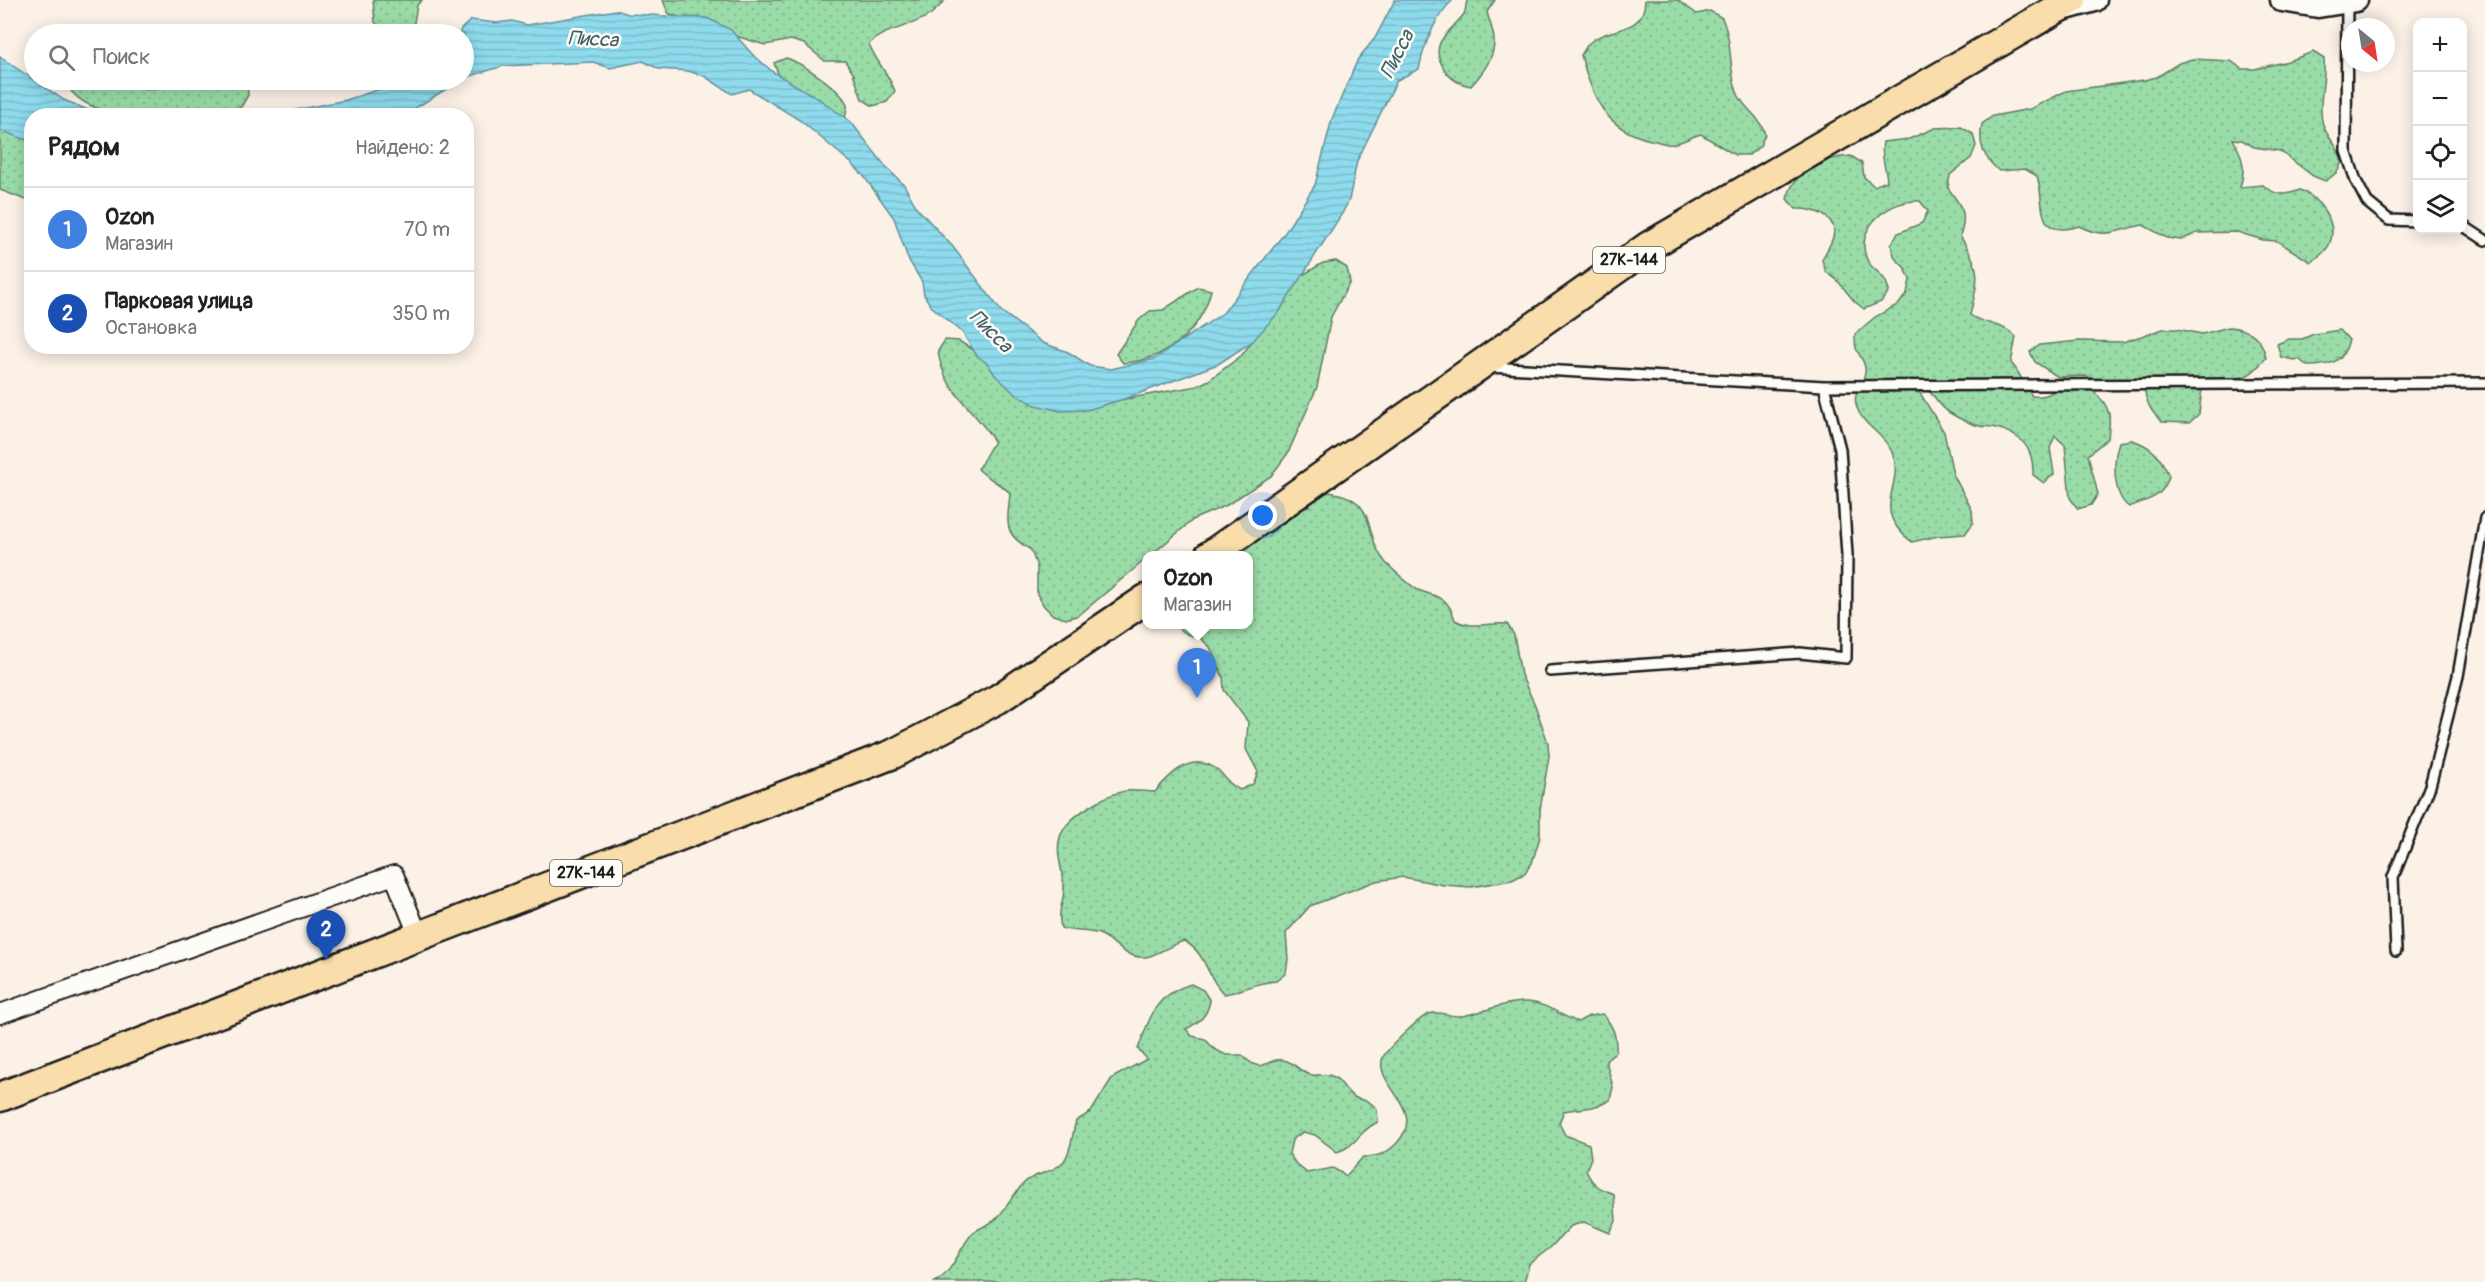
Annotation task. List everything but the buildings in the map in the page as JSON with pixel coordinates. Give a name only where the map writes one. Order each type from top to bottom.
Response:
[{"type":"main road","name":"27К-144","points":[[1215,551],[1649,246],[2060,7]]},
{"type":"main road","name":"27К-144","points":[[0,1097],[893,754],[998,699],[1142,602]]},
{"type":"street","points":[[2060,7],[2095,0]]},
{"type":"street","points":[[2282,0],[2318,6],[2352,1]]},
{"type":"street","points":[[0,1014],[394,876],[419,937]]},
{"type":"lane","points":[[2352,1],[2346,151],[2356,181],[2367,202],[2390,220],[2413,222]]},
{"type":"lane","points":[[2467,228],[2485,240]]},
{"type":"lane","points":[[1478,366],[1824,386],[2485,383]]},
{"type":"lane","points":[[1550,671],[1800,653],[1846,658],[1847,555],[1840,449],[1824,386]]},
{"type":"lane","points":[[2396,951],[2393,877],[2433,775],[2458,676],[2485,518]]},
{"type":"green space","points":[[373,0],[422,0],[417,5],[414,24],[377,24]]},
{"type":"green space","points":[[663,0],[945,0],[924,19],[883,34],[869,44],[895,91],[887,102],[873,106],[862,99],[853,73],[845,61],[825,61],[804,44],[791,40],[765,45],[681,19],[668,13]]},
{"type":"green space","points":[[1467,0],[1495,0],[1487,12],[1494,37],[1494,46],[1490,58],[1471,86],[1458,82],[1448,74],[1442,65],[1438,49],[1444,37],[1464,14]]},
{"type":"green space","points":[[1645,0],[1677,0],[1697,14],[1710,11],[1722,18],[1728,36],[1732,73],[1737,92],[1743,103],[1759,121],[1765,134],[1760,146],[1749,155],[1735,155],[1701,134],[1672,144],[1635,135],[1612,120],[1603,109],[1590,85],[1581,55],[1589,43],[1597,37],[1632,25],[1639,19]]},
{"type":"green space","points":[[2313,52],[2324,59],[2321,117],[2325,130],[2340,154],[2341,163],[2336,172],[2325,181],[2313,176],[2280,151],[2254,147],[2242,140],[2233,139],[2243,163],[2240,187],[2263,185],[2280,194],[2300,190],[2314,199],[2325,212],[2332,228],[2332,237],[2321,255],[2311,262],[2277,241],[2263,240],[2237,232],[2197,233],[2181,240],[2167,238],[2143,225],[2104,233],[2079,226],[2054,228],[2044,216],[2037,176],[2025,169],[1999,171],[1989,161],[1981,144],[1982,124],[1993,116],[2030,109],[2066,91],[2157,77],[2179,63],[2192,59],[2231,61],[2242,69],[2255,69]]},
{"type":"green space","points":[[786,58],[810,71],[838,92],[847,105],[845,119],[780,79],[774,63]]},
{"type":"green space","points":[[72,90],[248,90],[248,95],[241,107],[236,108],[99,108],[75,95]]},
{"type":"green space","points":[[0,99],[24,113],[24,199],[0,190]]},
{"type":"green space","points":[[1961,127],[1973,134],[1976,146],[1971,158],[1950,175],[1948,188],[1962,210],[1963,221],[1960,236],[1972,257],[1977,274],[1970,315],[2005,329],[2016,337],[2011,363],[2032,396],[2047,395],[2067,385],[2087,387],[2107,408],[2109,432],[2108,438],[2088,455],[2098,494],[2091,505],[2078,509],[2070,498],[2065,445],[2055,436],[2050,448],[2054,474],[2044,483],[2033,475],[2033,465],[2028,449],[2018,438],[2003,430],[1976,425],[1960,419],[1945,409],[1927,390],[1915,385],[1944,432],[1953,474],[1972,510],[1973,523],[1965,534],[1938,536],[1912,542],[1892,518],[1890,507],[1895,463],[1891,450],[1857,408],[1855,398],[1865,370],[1856,348],[1855,334],[1875,317],[1899,304],[1907,293],[1910,280],[1905,268],[1895,258],[1891,245],[1898,233],[1922,223],[1928,211],[1920,201],[1898,204],[1878,216],[1871,225],[1864,245],[1866,257],[1871,266],[1884,279],[1889,291],[1881,302],[1864,309],[1854,301],[1837,280],[1826,272],[1822,260],[1833,237],[1832,224],[1816,212],[1796,209],[1787,199],[1796,180],[1803,173],[1820,163],[1840,157],[1851,156],[1862,163],[1864,177],[1874,186],[1887,181],[1883,142],[1909,139],[1935,128]]},
{"type":"green space","points":[[1336,261],[1347,268],[1350,282],[1331,317],[1317,387],[1288,453],[1271,476],[1227,505],[1194,519],[1156,551],[1142,551],[1142,562],[1079,615],[1066,619],[1053,615],[1037,594],[1037,567],[1031,550],[1015,538],[1008,526],[1010,493],[978,469],[994,441],[946,378],[938,351],[945,340],[959,341],[970,348],[996,357],[1081,407],[1197,386],[1209,380],[1242,355],[1299,277],[1323,263]]},
{"type":"green space","points":[[1198,287],[1211,290],[1199,319],[1190,331],[1167,350],[1139,361],[1123,363],[1116,354],[1139,320],[1150,311],[1163,310]]},
{"type":"green space","points":[[2229,327],[2254,335],[2266,358],[2252,372],[2242,377],[2211,378],[2202,388],[2199,414],[2189,423],[2162,422],[2149,406],[2144,386],[2130,379],[2125,385],[2111,384],[2085,376],[2058,377],[2035,362],[2030,352],[2040,345],[2079,341],[2123,342],[2163,329],[2202,334]]},
{"type":"green space","points":[[2340,330],[2349,340],[2343,354],[2334,362],[2307,366],[2299,359],[2281,357],[2277,344],[2289,339],[2302,339],[2314,334]]},
{"type":"green space","points":[[2132,440],[2145,445],[2155,453],[2169,476],[2163,489],[2154,497],[2129,507],[2119,494],[2115,467],[2119,442]]},
{"type":"green space","points":[[1329,492],[1345,496],[1356,502],[1368,519],[1374,541],[1386,563],[1418,590],[1437,596],[1445,602],[1455,620],[1468,625],[1507,624],[1514,635],[1521,675],[1535,705],[1548,743],[1549,756],[1540,810],[1540,837],[1532,863],[1524,874],[1512,880],[1471,887],[1444,885],[1403,877],[1376,881],[1310,906],[1286,933],[1288,959],[1286,973],[1276,981],[1224,994],[1213,980],[1198,952],[1184,941],[1158,953],[1137,957],[1124,952],[1099,934],[1061,928],[1060,916],[1064,887],[1059,856],[1060,837],[1070,822],[1088,807],[1109,796],[1127,791],[1155,792],[1175,771],[1192,763],[1209,765],[1240,790],[1253,784],[1258,772],[1246,749],[1248,722],[1224,690],[1223,677],[1210,647],[1200,638],[1180,629],[1253,629],[1253,551],[1233,551],[1316,496]]},
{"type":"green space","points":[[1191,984],[1203,990],[1210,1001],[1202,1018],[1186,1029],[1192,1036],[1205,1039],[1214,1049],[1226,1055],[1242,1055],[1256,1065],[1261,1066],[1274,1060],[1280,1060],[1290,1062],[1308,1074],[1326,1074],[1337,1079],[1351,1095],[1367,1101],[1377,1109],[1378,1122],[1366,1129],[1343,1150],[1337,1152],[1315,1135],[1303,1132],[1292,1140],[1289,1154],[1307,1173],[1333,1168],[1346,1176],[1363,1157],[1377,1156],[1389,1150],[1405,1131],[1407,1120],[1404,1108],[1385,1077],[1382,1067],[1383,1057],[1404,1033],[1425,1016],[1437,1013],[1461,1016],[1519,1002],[1535,1003],[1547,1007],[1578,1022],[1589,1016],[1603,1014],[1612,1027],[1616,1040],[1616,1051],[1606,1061],[1613,1087],[1610,1100],[1594,1107],[1564,1111],[1559,1123],[1565,1135],[1589,1144],[1591,1158],[1586,1170],[1588,1175],[1597,1186],[1614,1194],[1616,1221],[1610,1233],[1584,1222],[1571,1226],[1551,1247],[1529,1264],[1524,1282],[935,1282],[951,1267],[971,1235],[998,1217],[1028,1179],[1055,1168],[1064,1161],[1076,1121],[1091,1112],[1112,1078],[1147,1059],[1138,1049],[1155,1009],[1169,995]]},
{"type":"water","name":"Писса","points":[[1395,0],[1453,0],[1441,14],[1431,32],[1419,69],[1397,80],[1357,161],[1349,200],[1343,212],[1279,312],[1252,342],[1218,364],[1127,398],[1087,410],[1061,411],[1035,405],[1015,394],[995,375],[988,364],[977,356],[962,332],[931,306],[924,295],[922,282],[908,259],[894,218],[863,175],[801,121],[749,89],[732,94],[704,76],[688,71],[659,69],[643,61],[610,68],[593,62],[503,66],[474,75],[474,24],[467,24],[471,20],[497,23],[512,21],[527,25],[616,10],[628,14],[707,18],[731,30],[753,55],[773,72],[819,99],[851,122],[886,167],[904,185],[917,208],[953,247],[1001,311],[1043,343],[1068,352],[1090,366],[1111,369],[1154,359],[1223,313],[1286,231],[1315,185],[1332,119],[1358,59],[1375,38]]},
{"type":"water","points":[[0,57],[24,73],[24,90],[49,90],[64,100],[83,108],[24,108],[24,139],[0,130]]},
{"type":"water","points":[[377,90],[445,90],[415,108],[305,108],[346,100]]},
{"type":"place","name":"Ozon","points":[[1197,698]]},
{"type":"place","name":"Парковая улица","points":[[326,960]]}]
